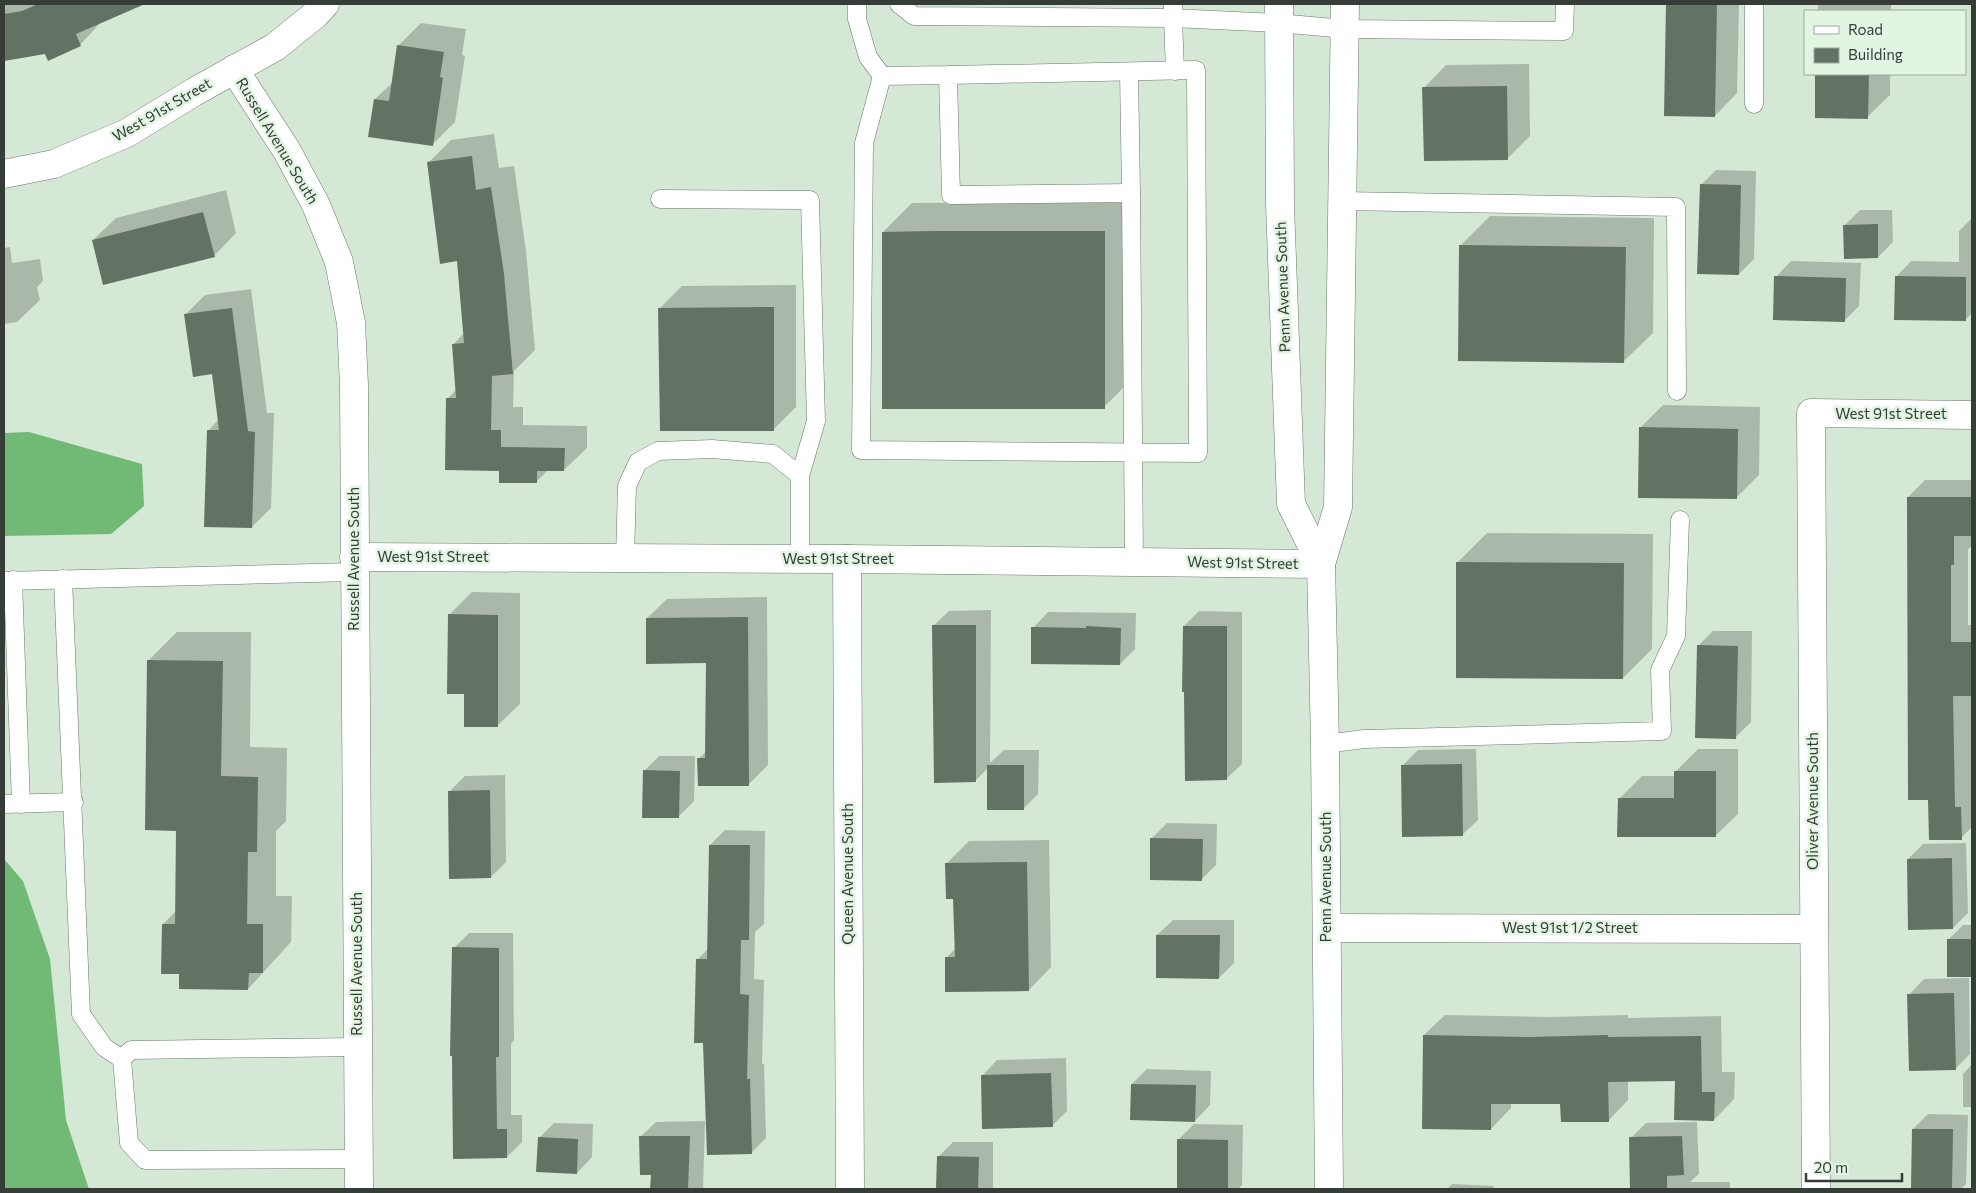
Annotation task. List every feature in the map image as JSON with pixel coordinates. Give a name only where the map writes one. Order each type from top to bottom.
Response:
[{"type":"street","name":"Russell Avenue South","points":[[325,4],[316,14],[275,47],[234,69],[287,152],[312,197],[339,262],[351,323],[354,385],[359,1189]]},
{"type":"street","name":"Penn Avenue South","points":[[1279,13],[1280,204],[1291,504],[1321,564]]},
{"type":"street","name":"Penn Avenue South","points":[[1329,1189],[1325,744],[1321,564],[1338,507],[1345,16]]},
{"type":"street","name":"West 91st Street","points":[[4,174],[54,164],[127,133],[234,69]]},
{"type":"street","name":"West 91st Street","points":[[1811,413],[1972,415]]},
{"type":"street","name":"Oliver Avenue South","points":[[1811,413],[1816,1189]]},
{"type":"street","name":"West 91st Street","points":[[354,564],[625,558],[1321,564]]},
{"type":"street","name":"Queen Avenue South","points":[[846,559],[850,1189]]},
{"type":"street","name":"West 91st 1/2 Street","points":[[1327,928],[1814,929]]},
{"type":"lane","points":[[857,4],[857,19],[868,57],[882,76]]},
{"type":"lane","points":[[899,4],[914,16],[1173,11],[1279,13],[1564,31],[1565,4]]},
{"type":"lane","points":[[1754,4],[1754,104]]},
{"type":"lane","points":[[1173,11],[1175,71]]},
{"type":"lane","points":[[1196,70],[1198,453],[861,450],[864,143],[882,76],[1196,70]]},
{"type":"lane","points":[[1129,72],[1134,562]]},
{"type":"lane","points":[[948,75],[951,195],[1131,193]]},
{"type":"lane","points":[[660,199],[810,200],[816,422],[800,476],[800,559]]},
{"type":"lane","points":[[1343,201],[1676,207],[1677,391]]},
{"type":"lane","points":[[625,558],[627,486],[638,462],[658,451],[712,449],[773,454],[800,476]]},
{"type":"lane","points":[[1325,744],[1364,739],[1662,731],[1660,670],[1676,636],[1680,520]]},
{"type":"lane","points":[[74,802],[12,804],[8,580],[63,579],[354,564]]},
{"type":"lane","points":[[63,579],[74,802],[81,1014],[104,1047],[122,1058]]},
{"type":"lane","points":[[122,1058],[131,1050],[358,1047]]},
{"type":"lane","points":[[122,1058],[129,1143],[145,1160],[359,1159]]},
{"type":"green space","points":[[29,432],[142,464],[144,506],[111,534],[4,536],[4,433]]},
{"type":"green space","points":[[4,859],[23,881],[50,959],[66,1120],[89,1189],[4,1189]]},
{"type":"building","points":[[38,4],[145,4],[76,34],[81,46],[48,61],[45,54],[4,61],[4,14],[22,11]]},
{"type":"building","points":[[1666,4],[1717,4],[1715,117],[1664,116]]},
{"type":"building","points":[[397,45],[444,52],[440,77],[443,78],[433,146],[368,137],[374,99],[389,101]]},
{"type":"building","points":[[1815,75],[1869,75],[1868,119],[1815,118]]},
{"type":"building","points":[[1507,86],[1508,160],[1424,161],[1422,87]]},
{"type":"building","points":[[472,156],[476,190],[491,187],[504,274],[513,374],[492,376],[491,430],[501,430],[501,447],[565,448],[564,471],[537,471],[537,483],[499,483],[499,471],[445,470],[446,398],[456,398],[452,344],[464,343],[457,261],[440,264],[427,162]]},
{"type":"building","points":[[1700,184],[1741,185],[1739,275],[1697,274]]},
{"type":"building","points":[[203,212],[215,257],[103,285],[92,240]]},
{"type":"building","points":[[1878,224],[1878,258],[1844,259],[1843,225]]},
{"type":"building","points":[[1105,231],[1105,409],[882,409],[882,232]]},
{"type":"building","points":[[1459,245],[1626,247],[1624,363],[1458,361]]},
{"type":"building","points":[[1774,276],[1846,278],[1845,322],[1773,320]]},
{"type":"building","points":[[1895,276],[1966,277],[1966,321],[1894,320]]},
{"type":"building","points":[[774,307],[774,431],[660,431],[658,308]]},
{"type":"building","points":[[232,308],[248,431],[255,432],[252,528],[204,527],[207,430],[219,430],[212,374],[193,377],[184,314]]},
{"type":"building","points":[[1639,427],[1738,429],[1737,499],[1638,498]]},
{"type":"building","points":[[1907,497],[1972,497],[1972,536],[1954,536],[1954,565],[1951,565],[1951,642],[1971,642],[1971,696],[1953,696],[1955,807],[1961,807],[1962,840],[1929,840],[1928,800],[1908,800]]},
{"type":"building","points":[[1456,562],[1624,563],[1623,679],[1456,678]]},
{"type":"building","points":[[448,614],[498,615],[498,727],[464,727],[464,694],[447,694]]},
{"type":"building","points":[[748,617],[749,786],[698,786],[697,758],[705,758],[706,663],[646,664],[646,618]]},
{"type":"building","points":[[932,625],[976,625],[976,782],[934,783]]},
{"type":"building","points":[[1086,626],[1121,628],[1120,665],[1031,664],[1031,627],[1086,628]]},
{"type":"building","points":[[1183,626],[1227,626],[1227,780],[1185,781],[1184,692],[1182,692]]},
{"type":"building","points":[[1697,645],[1738,646],[1736,739],[1695,738]]},
{"type":"building","points":[[147,660],[223,661],[221,776],[258,777],[257,852],[248,852],[247,924],[263,924],[263,973],[249,973],[248,990],[179,989],[179,974],[161,974],[162,924],[175,924],[176,831],[145,830]]},
{"type":"building","points":[[1462,764],[1463,836],[1402,837],[1401,765]]},
{"type":"building","points":[[987,765],[1024,765],[1024,810],[987,810]]},
{"type":"building","points":[[643,770],[680,771],[679,818],[642,818]]},
{"type":"building","points":[[1674,771],[1716,771],[1716,837],[1617,837],[1618,798],[1674,798]]},
{"type":"building","points":[[490,790],[491,878],[449,879],[448,791]]},
{"type":"building","points":[[1150,838],[1203,839],[1202,881],[1150,880]]},
{"type":"building","points":[[709,845],[750,845],[749,940],[741,940],[740,994],[749,995],[747,1079],[750,1079],[752,1154],[707,1155],[703,1043],[694,1043],[696,959],[707,959]]},
{"type":"building","points":[[1952,858],[1953,929],[1908,930],[1907,859]]},
{"type":"building","points":[[1027,862],[1029,991],[945,992],[945,957],[955,957],[953,899],[946,899],[945,863]]},
{"type":"building","points":[[1156,935],[1220,935],[1219,979],[1156,978]]},
{"type":"building","points":[[1947,939],[1972,939],[1972,977],[1947,977]]},
{"type":"building","points":[[452,947],[499,948],[499,1057],[496,1057],[497,1129],[507,1129],[507,1158],[453,1159],[452,1056],[450,1056]]},
{"type":"building","points":[[1954,993],[1956,1070],[1909,1071],[1907,994]]},
{"type":"building","points":[[1423,1035],[1530,1037],[1608,1035],[1608,1037],[1701,1036],[1702,1092],[1715,1092],[1714,1121],[1674,1120],[1675,1081],[1608,1082],[1609,1122],[1561,1122],[1560,1104],[1491,1104],[1491,1130],[1422,1129]]},
{"type":"building","points":[[1051,1073],[1053,1127],[982,1129],[981,1075]]},
{"type":"building","points":[[1131,1084],[1196,1085],[1195,1122],[1130,1120]]},
{"type":"building","points":[[1912,1129],[1953,1129],[1952,1189],[1911,1189]]},
{"type":"building","points":[[639,1136],[690,1136],[688,1189],[650,1189],[651,1175],[640,1175]]},
{"type":"building","points":[[1682,1136],[1684,1175],[1667,1176],[1667,1189],[1630,1189],[1629,1137]]},
{"type":"building","points":[[538,1137],[578,1139],[577,1174],[536,1172]]},
{"type":"building","points":[[1177,1139],[1228,1140],[1228,1189],[1177,1189]]},
{"type":"building","points":[[937,1156],[979,1157],[978,1189],[936,1189]]}]
